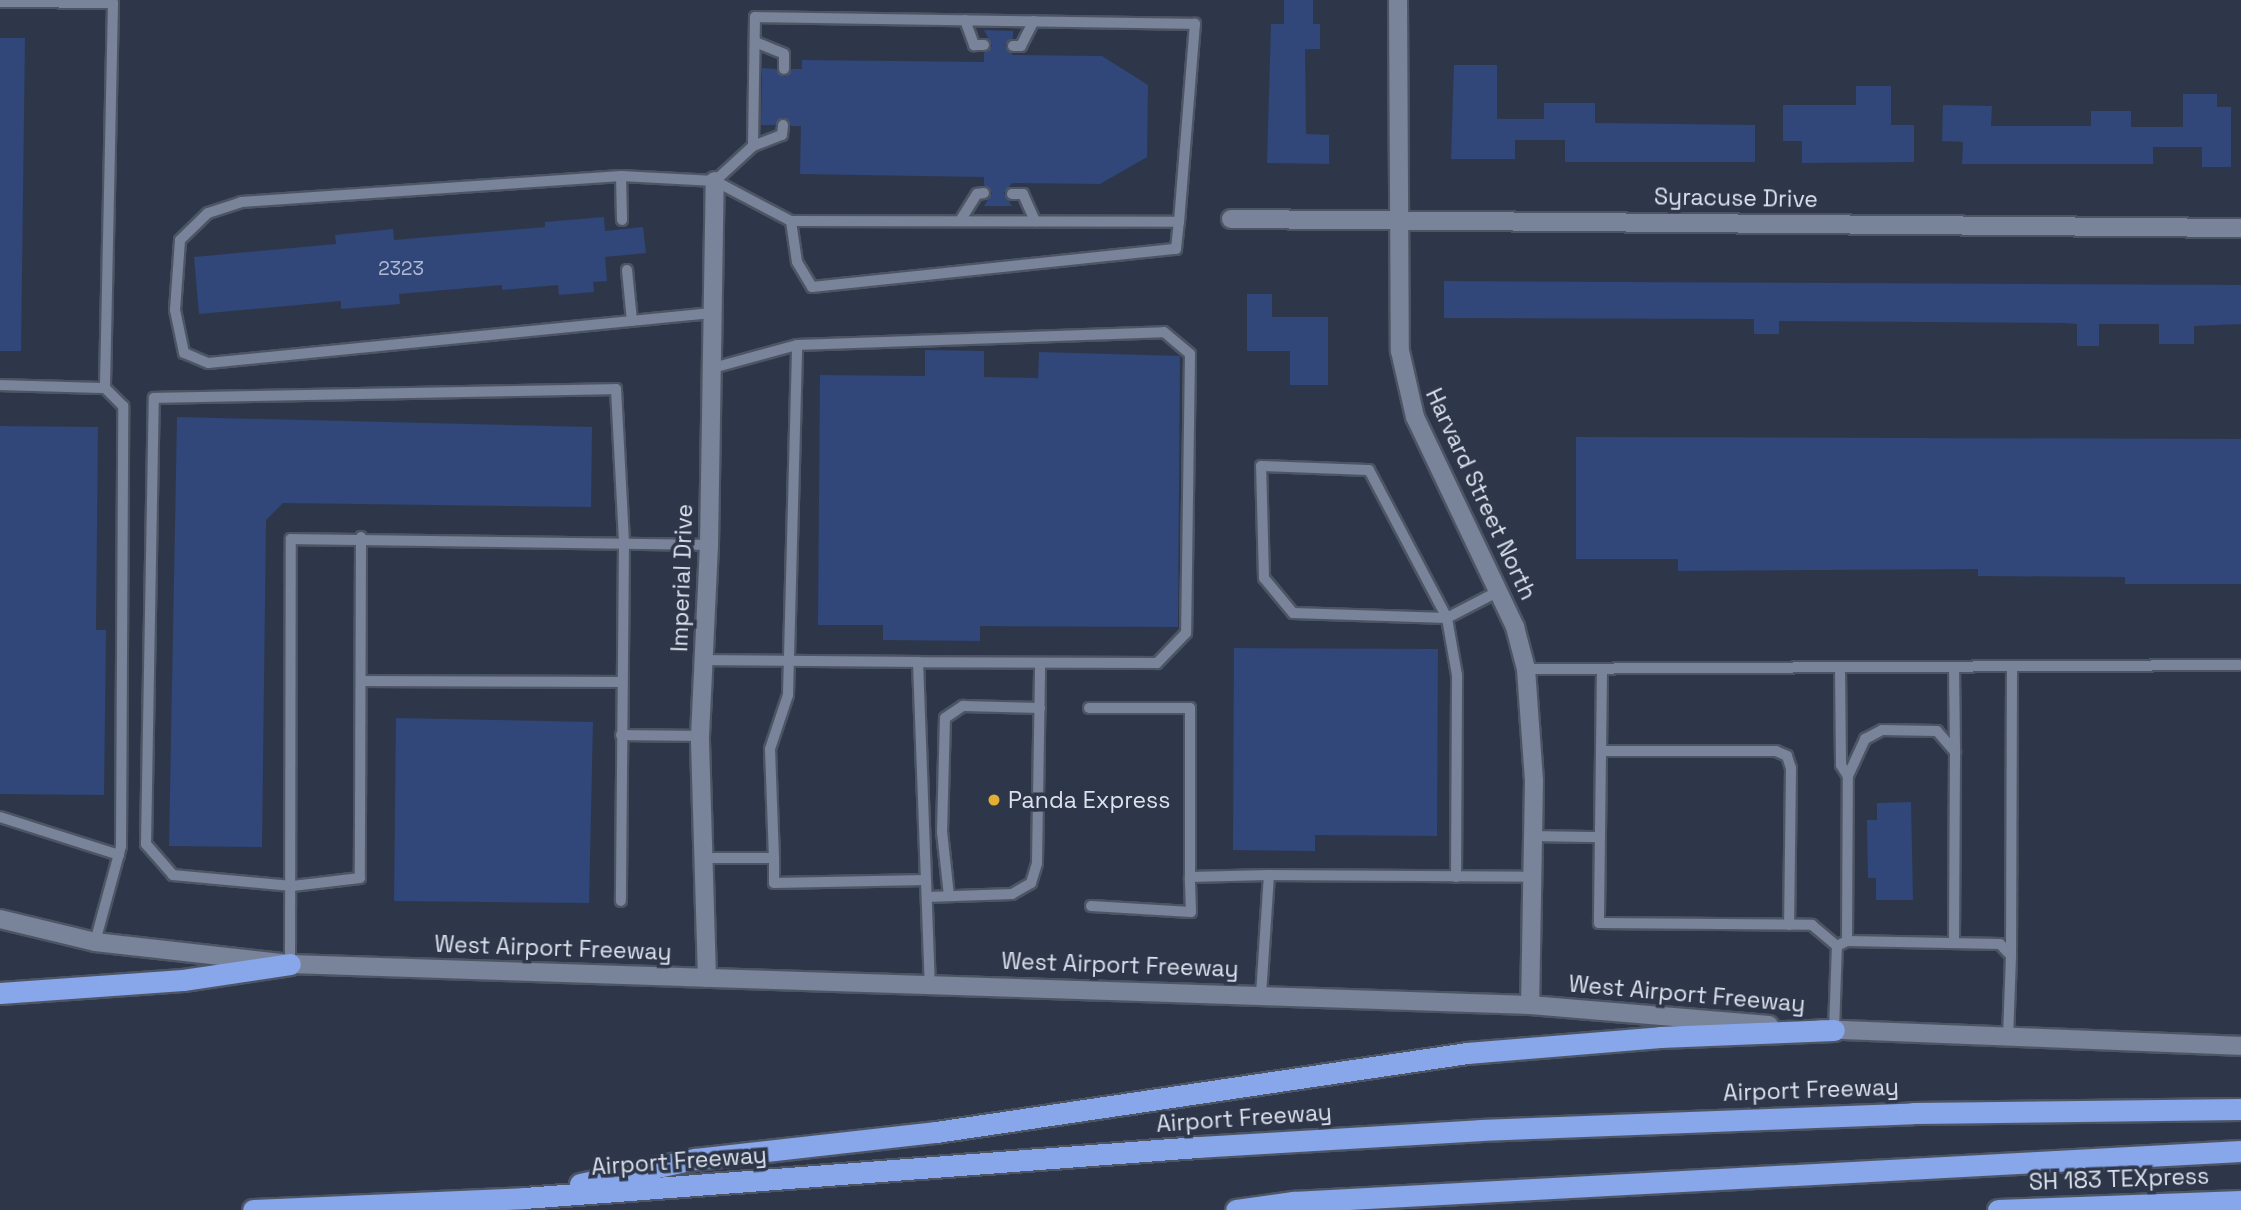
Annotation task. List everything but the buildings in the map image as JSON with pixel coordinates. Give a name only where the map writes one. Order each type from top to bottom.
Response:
[{"type":"highway","points":[[0,993],[183,980],[290,964]]},
{"type":"highway","points":[[524,1198],[695,1159],[936,1132],[1467,1053],[1660,1037],[1834,1030]]},
{"type":"highway","name":"Airport Freeway","points":[[253,1210],[524,1198],[1171,1149],[1480,1130],[1913,1113],[2241,1109]]},
{"type":"highway","points":[[1236,1210],[1293,1202],[2241,1151]]},
{"type":"highway","name":"SH 183 TEXpress","points":[[1998,1210],[2241,1200]]},
{"type":"street","name":"Harvard Street North","points":[[1398,0],[1396,304],[1406,390],[1426,443],[1499,591],[1526,669],[1533,836],[1531,1006]]},
{"type":"street","name":"Imperial Drive","points":[[707,978],[699,736],[709,545],[709,369],[715,181]]},
{"type":"street","name":"Syracuse Drive","points":[[1231,219],[1396,218],[2241,228]]},
{"type":"street","name":"West Airport Freeway","points":[[0,919],[95,942],[290,964],[930,983],[1531,1006],[1834,1030],[2241,1046]]},
{"type":"lane","points":[[0,2],[113,3],[105,388],[122,406],[119,855],[95,942]]},
{"type":"lane","points":[[753,146],[755,17],[1195,24],[1176,250],[812,286],[797,262],[791,221]]},
{"type":"lane","points":[[965,20],[975,45],[984,45]]},
{"type":"lane","points":[[1013,46],[1021,46],[1034,21]]},
{"type":"lane","points":[[755,42],[784,54],[784,69]]},
{"type":"lane","points":[[715,181],[753,146],[782,135],[783,125]]},
{"type":"lane","points":[[712,313],[208,363],[184,353],[175,310],[180,240],[208,213],[241,202],[621,176],[715,181],[791,221],[1179,222]]},
{"type":"lane","points":[[621,176],[622,220]]},
{"type":"lane","points":[[960,221],[976,194],[984,193]]},
{"type":"lane","points":[[1012,194],[1023,194],[1035,221]]},
{"type":"lane","points":[[627,270],[632,321]]},
{"type":"lane","points":[[704,660],[1157,663],[1185,633],[1190,354],[1164,332],[797,345],[709,369]]},
{"type":"lane","points":[[797,345],[788,695],[770,750],[774,883],[926,880]]},
{"type":"lane","points":[[0,385],[105,388]]},
{"type":"lane","points":[[361,537],[363,681],[360,878],[292,886],[173,876],[146,844],[155,398],[616,389],[624,542],[620,682],[621,901]]},
{"type":"lane","points":[[1456,877],[1457,675],[1447,618],[1369,470],[1261,466],[1264,578],[1293,613],[1447,618],[1499,591]]},
{"type":"lane","points":[[290,964],[291,539],[361,537],[709,545]]},
{"type":"lane","points":[[918,662],[930,983]]},
{"type":"lane","points":[[927,897],[1012,894],[1031,883],[1037,863],[1040,663]]},
{"type":"lane","points":[[1526,669],[2241,665]]},
{"type":"lane","points":[[1954,667],[1954,943]]},
{"type":"lane","points":[[2008,1037],[2011,956],[2012,667]]},
{"type":"lane","points":[[1840,668],[1841,765],[1847,776]]},
{"type":"lane","points":[[1602,670],[1599,923],[1812,925],[1842,943],[2000,944],[2011,956]]},
{"type":"lane","points":[[363,681],[620,682]]},
{"type":"lane","points":[[949,896],[942,832],[945,718],[963,706],[1040,708]]},
{"type":"lane","points":[[1089,708],[1190,708],[1191,912],[1091,906]]},
{"type":"lane","points":[[1834,1030],[1842,943],[1847,776],[1865,739],[1882,730],[1937,730],[1955,752]]},
{"type":"lane","points":[[621,735],[699,736]]},
{"type":"lane","points":[[1601,751],[1776,751],[1787,756],[1791,768],[1789,925]]},
{"type":"lane","points":[[0,817],[119,855]]},
{"type":"lane","points":[[1533,836],[1600,837]]},
{"type":"lane","points":[[703,858],[774,858]]},
{"type":"lane","points":[[1261,995],[1269,876]]},
{"type":"lane","points":[[1190,877],[1532,877]]},
{"type":"place","name":"Panda Express","points":[[994,800]]}]
